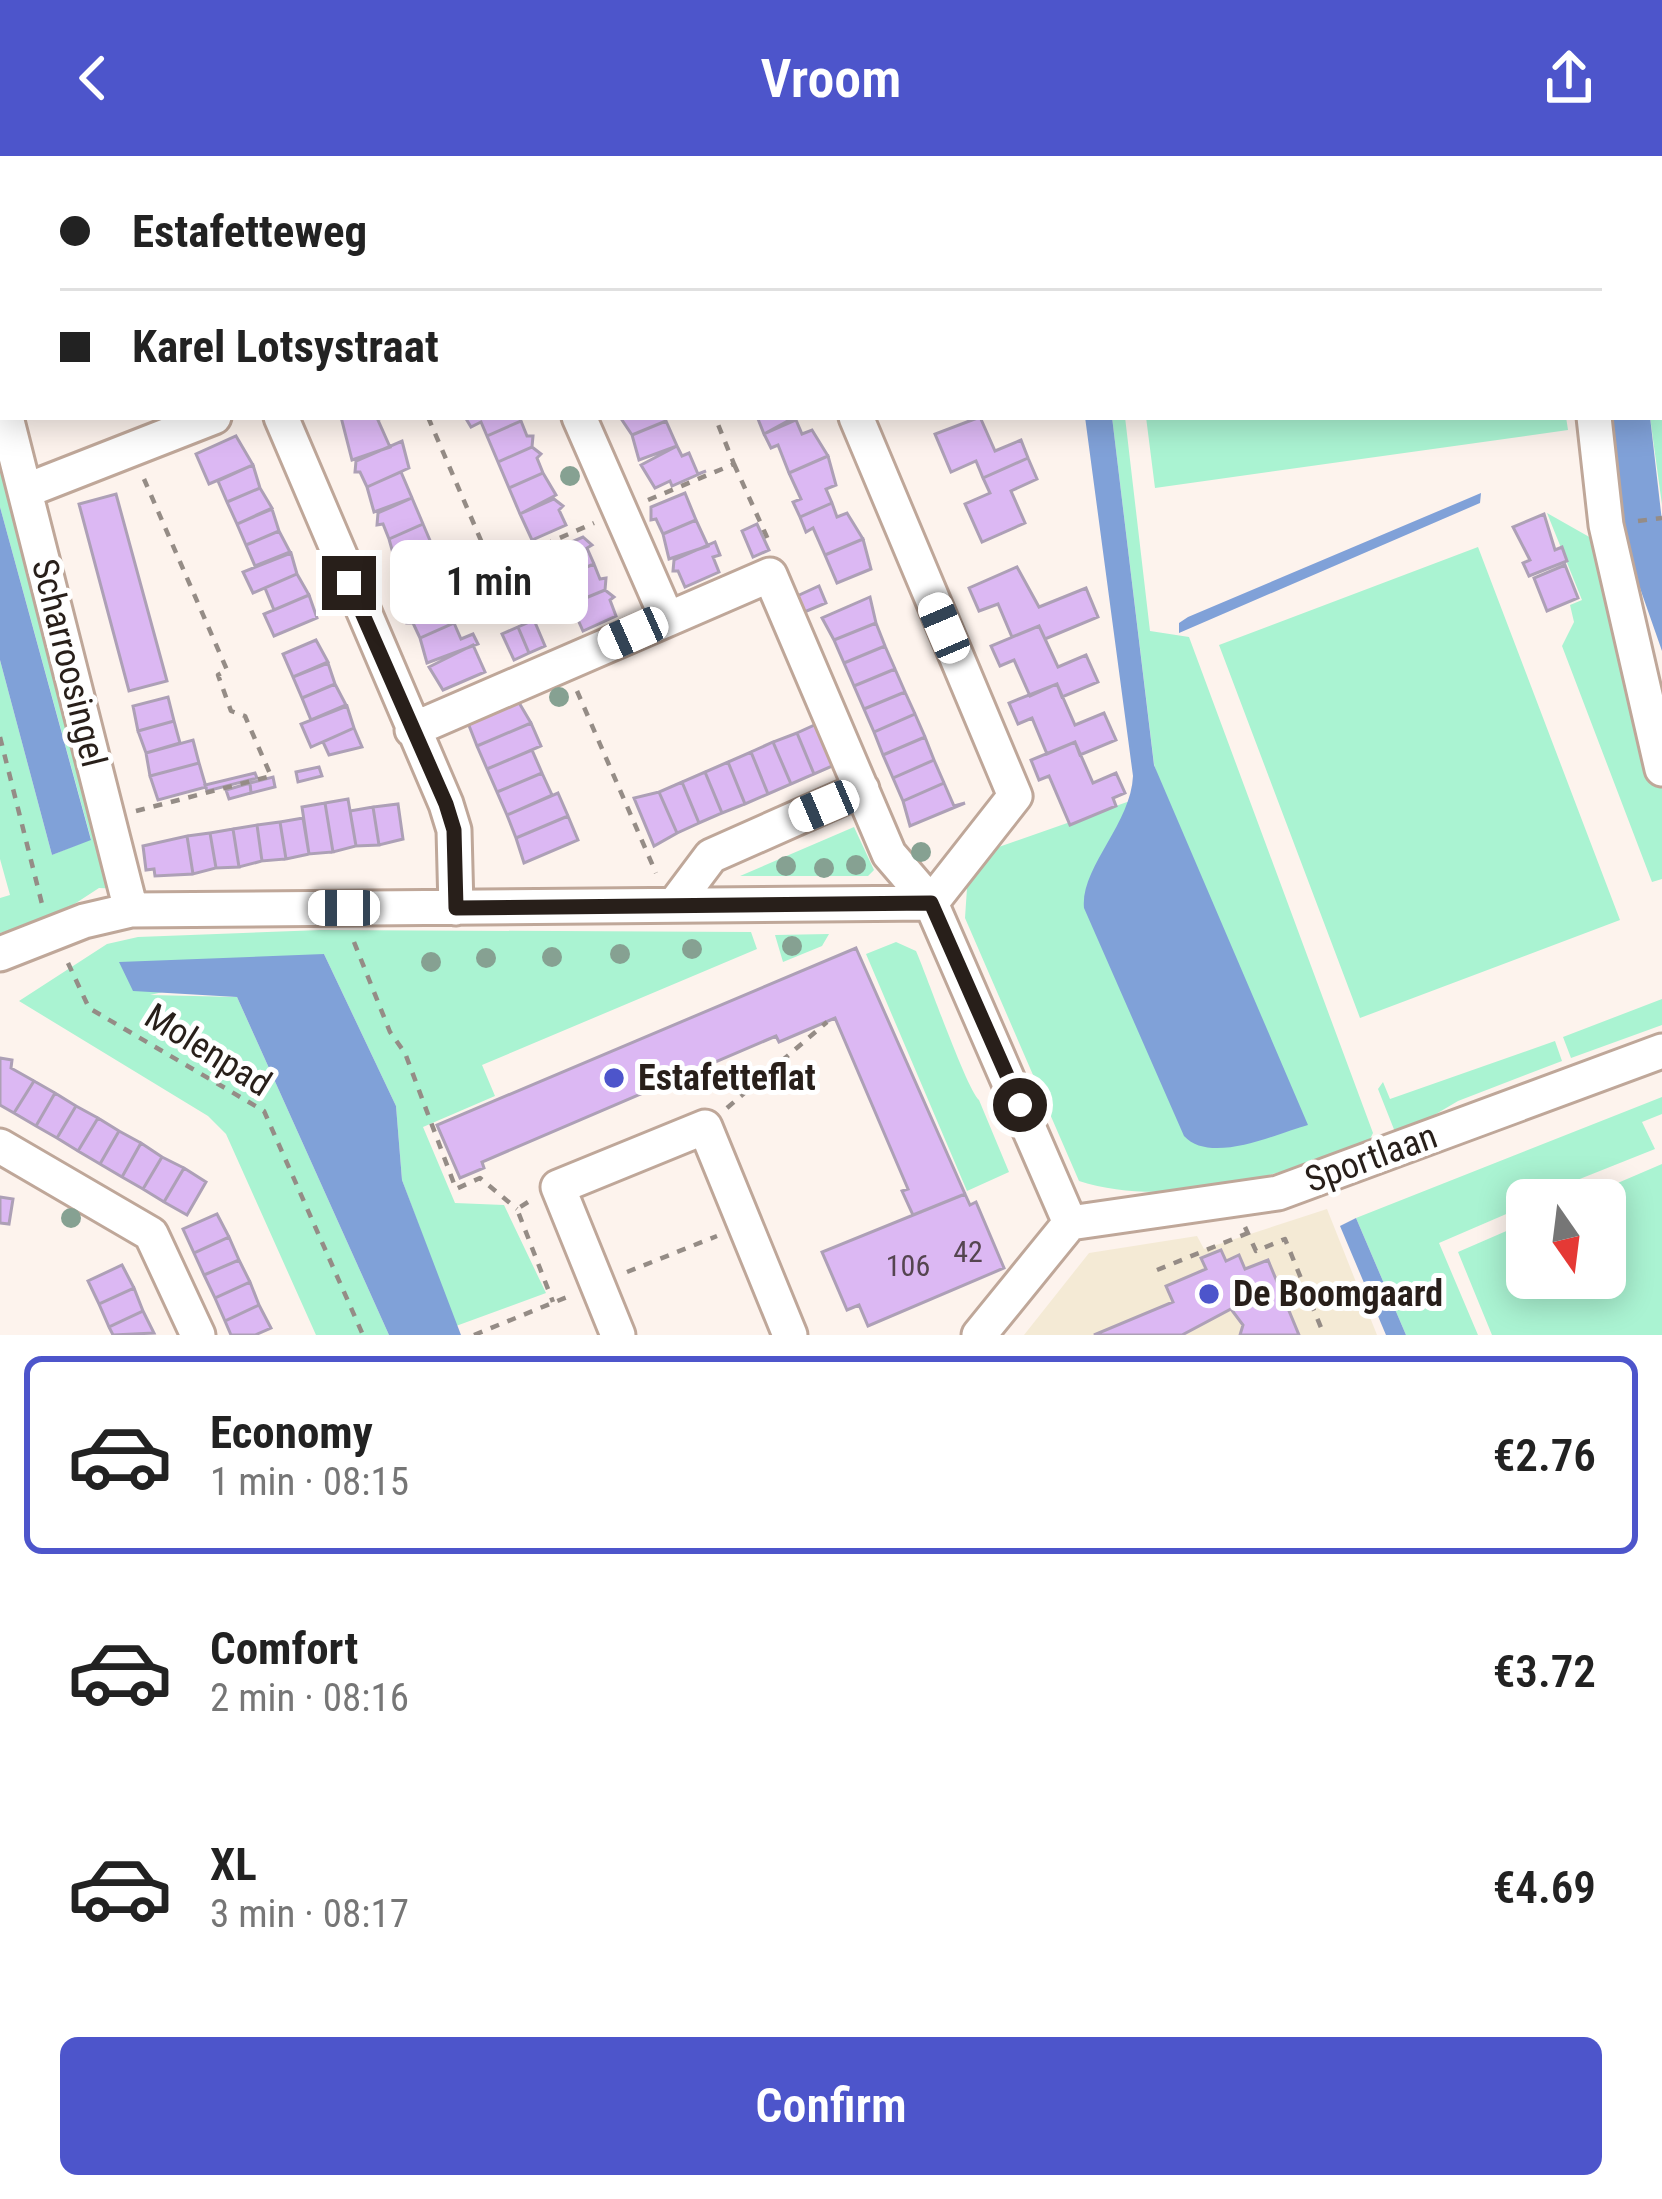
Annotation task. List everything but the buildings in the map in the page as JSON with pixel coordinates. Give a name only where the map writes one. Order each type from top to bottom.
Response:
[{"type":"street","name":"Scharroosingel","points":[[7,420],[131,910]]},
{"type":"street","points":[[25,491],[207,420]]},
{"type":"street","points":[[282,420],[454,830],[456,908]]},
{"type":"street","points":[[580,420],[667,618]]},
{"type":"street","points":[[857,420],[1016,796],[931,903]]},
{"type":"street","points":[[1594,420],[1606,525],[1662,769]]},
{"type":"street","points":[[412,730],[770,575],[889,854],[931,903],[1070,1223],[979,1335]]},
{"type":"street","points":[[675,904],[711,856],[862,789]]},
{"type":"street","points":[[0,954],[84,921],[131,910],[931,903]]},
{"type":"street","name":"Sportlaan","points":[[1070,1223],[1278,1193],[1662,1051]]},
{"type":"street","points":[[618,1335],[558,1187],[705,1127],[790,1335]]},
{"type":"street","points":[[0,1146],[151,1234],[198,1335]]},
{"type":"path","points":[[429,420],[513,614]]},
{"type":"path","points":[[716,420],[772,550],[770,575]]},
{"type":"path","points":[[108,818],[271,776],[244,716],[231,711],[218,675],[227,670],[131,452]]},
{"type":"path","points":[[366,622],[734,464]]},
{"type":"path","points":[[565,663],[652,866],[675,904]]},
{"type":"path","points":[[0,737],[45,915]]},
{"type":"path","points":[[344,908],[375,998],[405,1053],[456,1189],[479,1178],[517,1208],[554,1302]]},
{"type":"path","name":"Molenpad","points":[[64,959],[89,1008],[264,1111],[364,1335]]},
{"type":"path","points":[[705,1127],[827,1022]]},
{"type":"path","points":[[517,1208],[558,1187]]},
{"type":"path","points":[[1234,1199],[1256,1251],[1285,1239],[1324,1335]]},
{"type":"path","points":[[1157,1270],[1248,1233]]},
{"type":"shaded area","name":"De Boomgaard","points":[[1327,1209],[1377,1335],[1024,1335],[1089,1253],[1197,1236],[1204,1249]]},
{"type":"green space","points":[[1112,420],[1125,420],[1150,631],[1189,637],[1373,1133],[1368,1143],[1263,1177],[1188,1190],[1114,1189],[1079,1181],[965,918],[967,888],[993,849],[1130,801],[1105,853],[1161,788],[1154,764]]},
{"type":"green space","points":[[1146,420],[1566,420],[1568,430],[1155,488]]},
{"type":"green space","points":[[1650,420],[1662,420],[1662,505]]},
{"type":"green space","points":[[0,433],[124,889],[99,888],[56,916],[0,933],[0,898],[10,895],[0,859],[0,660],[52,855],[91,839],[0,507]]},
{"type":"green space","points":[[1547,513],[1607,547],[1662,784],[1662,879],[1652,882],[1562,646],[1574,622],[1570,605],[1582,600]]},
{"type":"green space","points":[[1478,547],[1620,920],[1360,1018],[1219,645]]},
{"type":"green space","points":[[854,827],[874,870],[868,876],[740,876]]},
{"type":"green space","points":[[321,930],[751,932],[757,949],[482,1065],[495,1096],[423,1127],[455,1203],[504,1205],[546,1293],[456,1326],[402,1180],[396,1106],[324,954],[150,995],[237,997],[389,1335],[316,1335],[226,1134],[208,1116],[19,1001],[107,944],[138,937]]},
{"type":"green space","points":[[829,934],[822,946],[783,962],[775,935]]},
{"type":"green space","points":[[896,942],[916,951],[1009,1172],[967,1191],[866,954]]},
{"type":"green space","points":[[1662,999],[1662,1025],[1571,1058],[1563,1037]]},
{"type":"green space","points":[[1555,1041],[1562,1061],[1458,1101],[1397,1137],[1378,1089],[1383,1082],[1390,1099]]},
{"type":"green space","points":[[1662,1097],[1662,1114],[1642,1122],[1655,1149],[1580,1179],[1506,1179],[1506,1214],[1439,1243],[1478,1335],[1406,1335],[1356,1218]]},
{"type":"green space","points":[[1662,1164],[1662,1335],[1492,1335],[1458,1252],[1506,1231],[1506,1299],[1626,1299],[1626,1179]]},
{"type":"water","points":[[1085,420],[1112,420],[1154,765],[1308,1125],[1226,1148],[1196,1144],[1184,1136],[1084,908],[1090,877],[1124,811],[1133,776]]},
{"type":"water","points":[[1607,420],[1650,420],[1662,521],[1662,651],[1620,531]]},
{"type":"water","points":[[1481,493],[1480,503],[1179,633],[1179,623],[1188,617]]},
{"type":"water","points":[[0,507],[91,840],[52,855],[0,660]]},
{"type":"water","points":[[324,954],[396,1106],[402,1180],[461,1335],[389,1335],[237,997],[133,991],[119,962]]},
{"type":"water","points":[[1356,1218],[1406,1335],[1386,1335],[1340,1226]]},
{"type":"place","name":"Estafetteflat","points":[[614,1078]]},
{"type":"place","name":"De Boomgaard","points":[[1209,1294]]},
{"type":"route","points":[[349,583],[446,804],[454,830],[456,908],[931,903],[1020,1105]]}]
